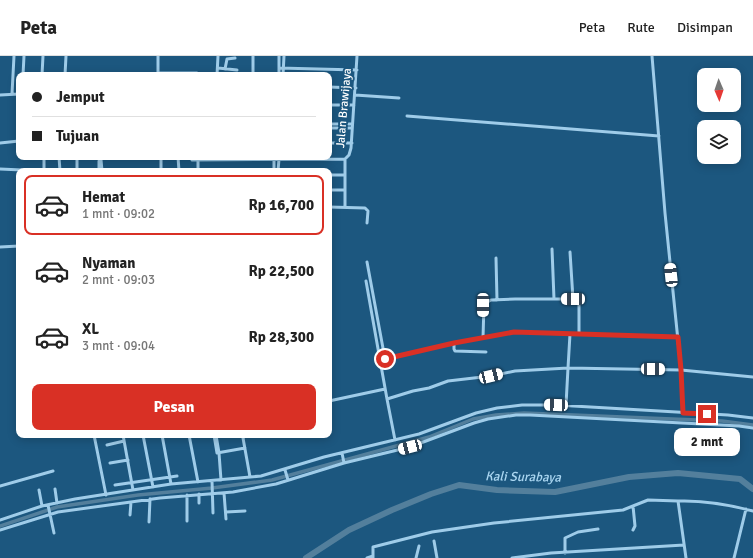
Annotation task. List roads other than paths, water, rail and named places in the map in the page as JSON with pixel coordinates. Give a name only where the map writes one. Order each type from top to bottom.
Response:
[{"type":"street","points":[[12,94],[14,56]]},
{"type":"street","points":[[23,72],[24,56]]},
{"type":"street","points":[[42,72],[43,56]]},
{"type":"street","points":[[65,72],[66,56]]},
{"type":"street","points":[[158,56],[158,72]]},
{"type":"street","points":[[217,72],[218,56]]},
{"type":"street","points":[[253,56],[253,72]]},
{"type":"street","points":[[279,56],[279,72]]},
{"type":"street","points":[[284,56],[284,72]]},
{"type":"street","name":"Jalan Brawijaya","points":[[345,207],[345,159],[350,152],[352,144],[357,56]]},
{"type":"street","points":[[652,56],[665,213],[681,370],[683,413]]},
{"type":"street","points":[[225,69],[227,59],[236,58]]},
{"type":"street","points":[[218,68],[237,70]]},
{"type":"street","points":[[279,68],[357,70]]},
{"type":"street","points":[[332,87],[356,88]]},
{"type":"street","points":[[0,95],[16,94]]},
{"type":"street","points":[[355,96],[399,98]]},
{"type":"street","points":[[332,105],[354,105]]},
{"type":"street","points":[[406,116],[659,136]]},
{"type":"street","points":[[332,124],[352,124]]},
{"type":"street","points":[[332,128],[352,128]]},
{"type":"street","points":[[0,143],[16,141]]},
{"type":"street","points":[[332,143],[352,144]]},
{"type":"street","points":[[332,159],[345,159]]},
{"type":"street","points":[[0,169],[16,170]]},
{"type":"street","points":[[332,175],[345,175]]},
{"type":"street","points":[[332,190],[344,190]]},
{"type":"street","points":[[332,206],[365,208],[368,211],[368,223]]},
{"type":"street","points":[[0,247],[16,246]]},
{"type":"street","points":[[552,249],[554,299]]},
{"type":"street","points":[[570,252],[573,299]]},
{"type":"street","points":[[496,258],[497,300]]},
{"type":"street","points":[[367,262],[385,359]]},
{"type":"street","points":[[366,281],[395,440]]},
{"type":"street","points":[[483,336],[484,305],[489,301],[497,300],[578,299],[579,332]]},
{"type":"street","points":[[380,360],[483,336],[514,332],[570,334],[579,332],[678,337]]},
{"type":"street","points":[[566,405],[570,334]]},
{"type":"street","points":[[454,343],[455,351],[486,352]]},
{"type":"street","points":[[387,399],[413,391],[430,388],[448,381],[491,376],[514,371],[568,368],[681,370],[753,377]]},
{"type":"street","points":[[332,400],[385,389]]},
{"type":"street","points":[[0,520],[42,506],[133,490],[171,484],[250,478],[285,472],[324,457],[342,454],[395,440],[407,439],[476,413],[507,408],[537,405],[566,405],[675,414],[683,413],[753,418]]},
{"type":"street","points":[[497,410],[498,417]]},
{"type":"street","points":[[0,530],[50,514],[150,499],[224,493],[264,487],[344,462],[409,446],[474,422],[508,415],[675,422],[753,428]]},
{"type":"street","points":[[739,426],[740,418]]},
{"type":"street","points":[[95,438],[106,495]]},
{"type":"street","points":[[124,438],[133,490]]},
{"type":"street","points":[[143,438],[153,487]]},
{"type":"street","points":[[163,438],[171,484]]},
{"type":"street","points":[[190,438],[198,482]]},
{"type":"street","points":[[216,438],[219,454],[221,480]]},
{"type":"street","points":[[243,438],[250,478]]},
{"type":"street","points":[[107,445],[124,441]]},
{"type":"street","points":[[219,454],[245,448]]},
{"type":"street","points":[[342,454],[344,462]]},
{"type":"street","points":[[110,463],[128,460]]},
{"type":"street","points":[[0,486],[53,471]]},
{"type":"street","points":[[285,472],[288,479]]},
{"type":"street","points":[[115,485],[177,476]]},
{"type":"street","points":[[210,482],[213,513]]},
{"type":"street","points":[[55,489],[57,503]]},
{"type":"street","points":[[39,490],[42,506]]},
{"type":"street","points":[[224,493],[226,519]]},
{"type":"street","points":[[199,494],[199,503]]},
{"type":"street","points":[[187,495],[187,521]]},
{"type":"street","points":[[149,522],[150,499]]},
{"type":"street","points":[[367,558],[373,557],[372,547],[432,532],[494,523],[623,510],[648,500],[717,502],[753,511]]},
{"type":"street","points":[[678,501],[686,558]]},
{"type":"street","points":[[130,515],[131,502]]},
{"type":"street","points":[[48,506],[54,533]]},
{"type":"street","points":[[633,506],[635,526],[633,530]]},
{"type":"street","points":[[734,558],[746,509]]},
{"type":"street","points":[[226,512],[245,511]]},
{"type":"street","points":[[565,553],[565,538],[578,532],[598,529]]},
{"type":"street","points":[[434,541],[437,558]]},
{"type":"street","points":[[512,558],[684,545]]},
{"type":"street","points":[[416,558],[419,546]]},
{"type":"waterway","points":[[0,526],[57,507],[138,495],[212,488],[272,480],[429,437],[473,419],[496,415],[524,413],[722,421],[753,425]]},
{"type":"waterway","name":"Kali Surabaya","points":[[306,558],[349,530],[431,494],[459,485],[497,490],[555,492],[629,477],[678,473],[740,479],[753,489]]}]
